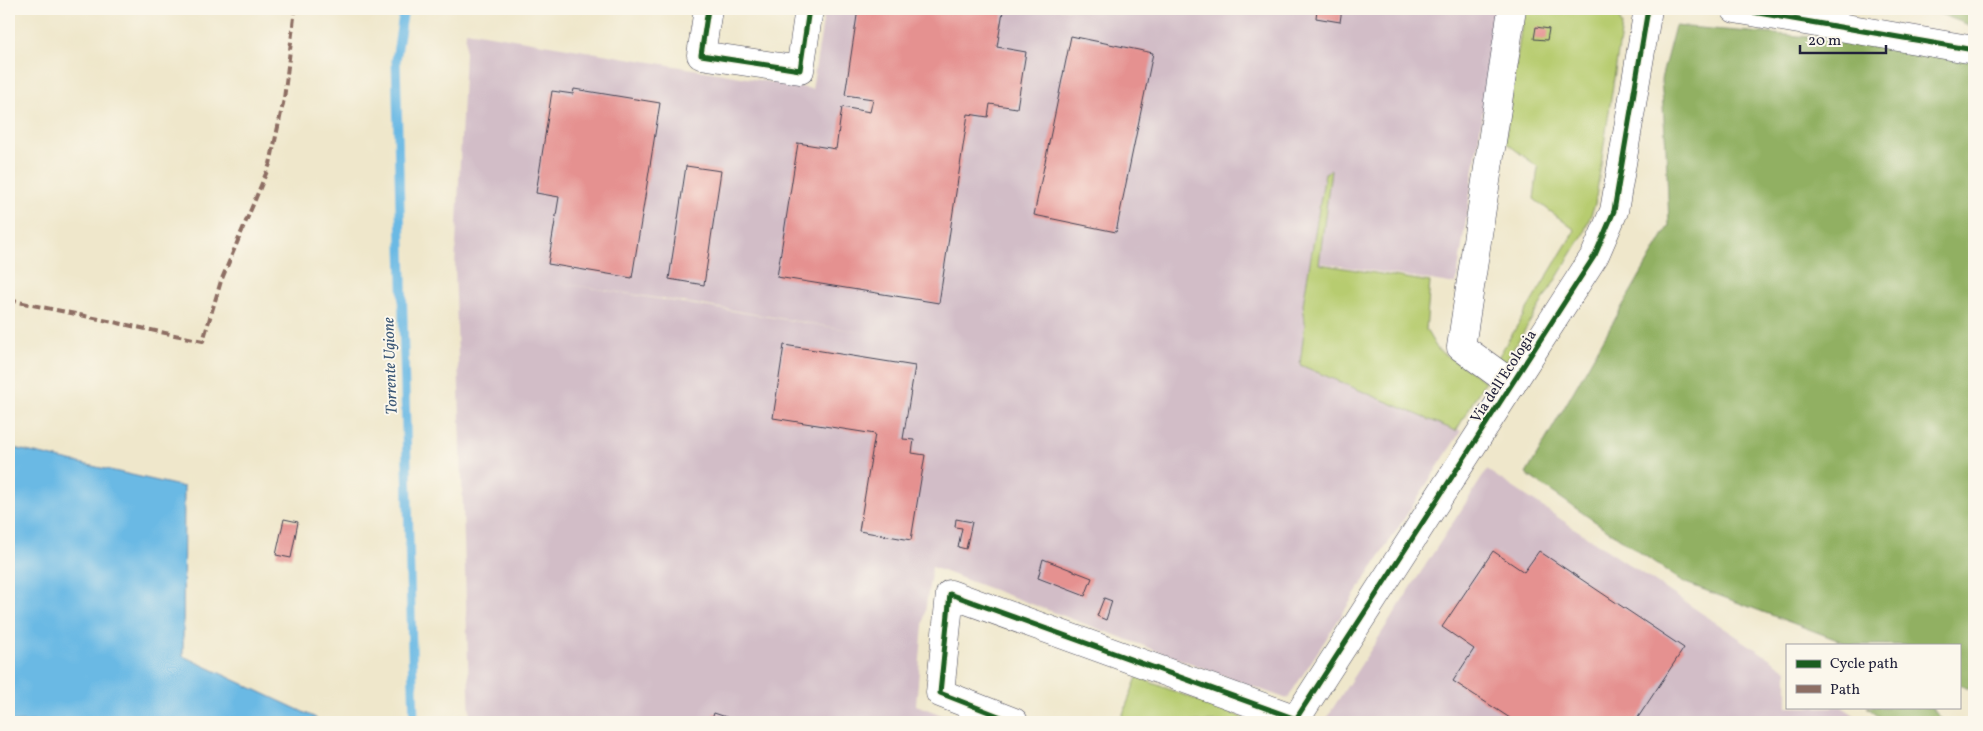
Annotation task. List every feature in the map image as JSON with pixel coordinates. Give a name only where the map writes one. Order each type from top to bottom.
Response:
[{"type":"street","points":[[708,9],[701,55],[800,70],[810,9]]},
{"type":"street","points":[[1512,9],[1461,347],[1512,384]]},
{"type":"street","name":"Via dell'Ecologia","points":[[1295,721],[1595,255],[1614,211],[1648,9]]},
{"type":"street","points":[[1735,9],[1974,50]]},
{"type":"street","points":[[1014,722],[940,693],[950,594],[1295,721]]},
{"type":"shaded area","points":[[825,9],[1499,9],[1456,284],[1322,263],[1305,367],[1461,431],[1287,699],[932,567],[923,625],[916,705],[960,722],[470,722],[455,267],[466,31],[812,89]],"holes":[[[541,280],[702,305],[879,335]]]},
{"type":"shaded area","points":[[1487,470],[1786,669],[1786,708],[1844,708],[1865,722],[1324,722]]},
{"type":"green space","points":[[1524,9],[1616,9],[1622,26],[1595,204],[1583,235],[1504,364],[1497,359],[1575,230],[1534,199],[1538,167],[1505,142]]},
{"type":"green space","points":[[1918,9],[1974,9],[1974,27],[1940,14]]},
{"type":"green space","points":[[1675,26],[1897,44],[1974,58],[1974,691],[1960,685],[1960,644],[1848,644],[1683,582],[1526,474],[1669,225],[1661,79]]},
{"type":"green space","points":[[1331,170],[1319,264],[1430,282],[1426,330],[1438,350],[1485,381],[1456,431],[1300,365],[1305,322],[1303,304],[1325,173]]},
{"type":"green space","points":[[1137,677],[1254,722],[1120,722]]},
{"type":"green space","points":[[1868,708],[1932,708],[1944,722],[1885,722]]},
{"type":"water","points":[[9,447],[184,487],[183,656],[316,718],[316,722],[9,722]]},
{"type":"building","points":[[858,9],[986,9],[1003,11],[997,47],[1026,52],[1017,108],[990,104],[988,117],[968,114],[939,303],[777,277],[798,143],[836,149],[842,107],[870,112],[873,99],[845,95]]},
{"type":"building","points":[[1317,9],[1342,9],[1340,22],[1316,18]]},
{"type":"building","points":[[1536,27],[1549,29],[1547,40],[1534,39]]},
{"type":"building","points":[[1071,36],[1153,53],[1116,232],[1034,215]]},
{"type":"building","points":[[574,89],[660,103],[632,278],[548,264],[559,197],[536,193],[552,91],[573,94]]},
{"type":"building","points":[[686,166],[721,171],[704,285],[669,279]]},
{"type":"building","points":[[784,345],[915,366],[903,439],[914,440],[912,453],[925,455],[911,540],[859,531],[875,434],[773,418]]},
{"type":"building","points":[[284,519],[298,522],[291,558],[276,555]]},
{"type":"building","points":[[956,519],[972,522],[966,549],[958,547],[962,528],[955,527]]},
{"type":"building","points":[[1493,551],[1524,572],[1539,551],[1684,648],[1635,722],[1516,722],[1453,681],[1474,649],[1442,627]]},
{"type":"building","points":[[1043,559],[1092,578],[1085,596],[1038,578]]},
{"type":"building","points":[[1104,598],[1112,601],[1106,620],[1097,616]]},
{"type":"building","points":[[714,713],[741,722],[711,722]]},
{"type":"waterway","name":"Torrente Ugione","points":[[404,9],[396,60],[414,722]]},
{"type":"marked path","points":[[9,300],[203,341],[221,281],[270,164],[284,99],[295,9]]},
{"type":"cycle path","points":[[708,9],[701,55],[800,70],[809,9]]},
{"type":"cycle path","points":[[1294,722],[1595,255],[1614,211],[1648,9]]},
{"type":"cycle path","points":[[1735,9],[1974,50]]},
{"type":"cycle path","points":[[1014,722],[940,693],[950,594],[1296,719]]}]
